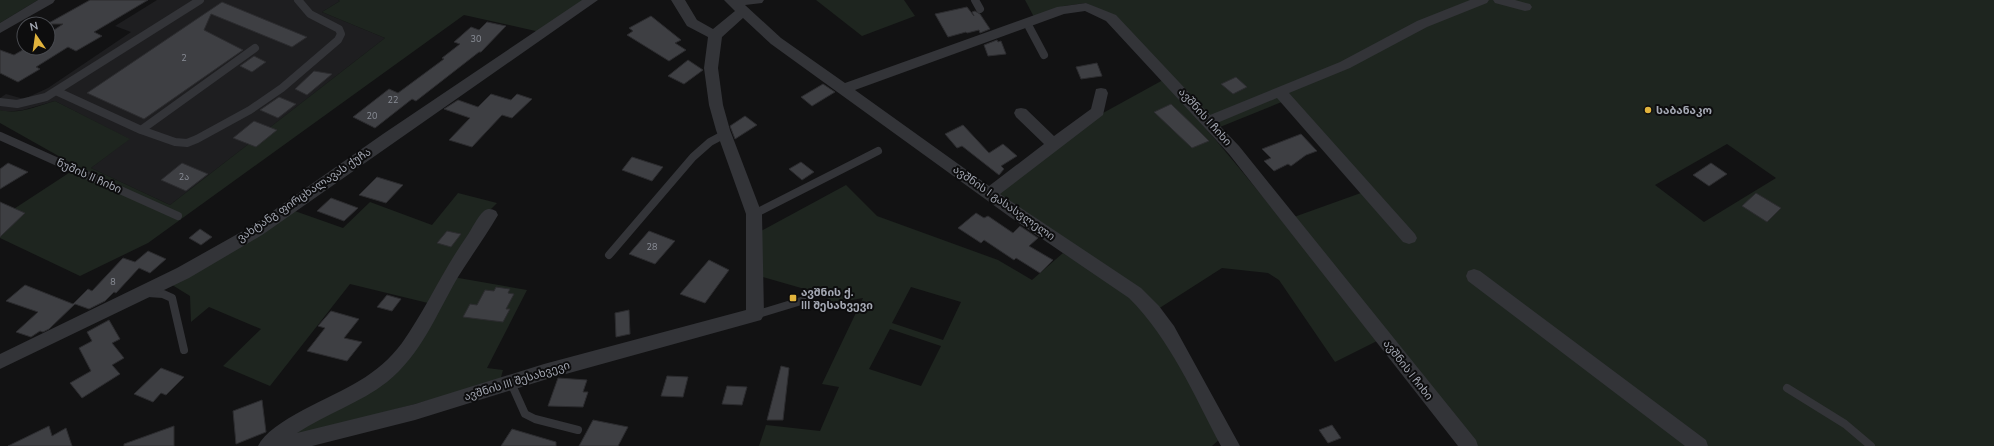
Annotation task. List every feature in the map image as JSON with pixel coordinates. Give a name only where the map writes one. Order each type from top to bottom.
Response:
[{"type":"street","points":[[0,29],[48,0]]},
{"type":"street","name":"ვახტანგ ფირცხალავას ქუჩა","points":[[0,362],[183,273],[256,231],[394,134],[591,0]]},
{"type":"street","points":[[678,0],[688,19],[699,30],[715,36]]},
{"type":"street","points":[[755,315],[754,214],[716,105],[711,68],[715,36],[735,4],[757,0]]},
{"type":"street","points":[[1208,121],[1345,65],[1422,24],[1482,0]]},
{"type":"street","points":[[1500,0],[1525,7]]},
{"type":"street","name":"ავშნის I გასასვლელი","points":[[735,4],[776,41],[989,194],[1135,293],[1149,306],[1168,331],[1231,446]]},
{"type":"street","name":"ავშნის I ჩიხი","points":[[843,89],[1062,10],[1086,7],[1111,18],[1234,150],[1469,446]]},
{"type":"street","points":[[1280,92],[1409,238]]},
{"type":"street","points":[[989,194],[1098,111],[1101,93]]},
{"type":"street","points":[[1021,113],[1054,145]]},
{"type":"street","points":[[267,446],[294,424],[322,411],[373,381],[394,364],[411,344],[466,248],[490,215]]},
{"type":"street","points":[[1474,276],[1699,446]]},
{"type":"street","name":"ავშნის III შესახვევი","points":[[279,446],[415,412],[544,372],[755,315]]},
{"type":"lane","points":[[0,102],[19,104],[34,102],[46,97],[200,0]]},
{"type":"lane","points":[[56,91],[141,130],[175,142],[187,143],[250,110],[282,88],[338,40],[341,34],[339,29],[310,14],[298,0]]},
{"type":"lane","points":[[975,0],[980,9]]},
{"type":"lane","points":[[1027,23],[1044,55]]},
{"type":"lane","points":[[141,130],[256,48]]},
{"type":"lane","points":[[609,255],[693,157],[710,142],[725,134]]},
{"type":"lane","name":"ნუშის II ჩიხი","points":[[0,136],[178,216]]},
{"type":"lane","points":[[754,214],[878,151]]},
{"type":"lane","points":[[143,292],[163,294],[172,298],[184,350]]},
{"type":"lane","name":"ავშნის III შესახვევი","points":[[755,315],[811,298]]},
{"type":"lane","points":[[511,383],[525,414],[535,419],[578,430]]},
{"type":"lane","points":[[1787,388],[1845,424],[1872,446]]},
{"type":"shaded area","points":[[0,0],[38,0],[0,23]]},
{"type":"shaded area","points":[[157,0],[338,0],[340,1],[322,12],[385,38],[170,205],[91,168],[129,139],[55,101],[23,110],[6,112],[0,110],[0,98],[6,94],[24,99],[48,88],[131,32],[115,26]]},
{"type":"shaded area","points":[[338,0],[586,0],[540,32],[464,15],[148,243],[80,276],[0,238],[0,218],[78,167],[0,123],[0,110],[20,111],[55,101],[130,139],[91,168],[170,205],[385,38],[322,12],[340,1]]},
{"type":"shaded area","points":[[816,0],[904,0],[915,16],[862,36]]},
{"type":"shaded area","points":[[1025,0],[1994,0],[1994,446],[1477,446],[1294,217],[1372,189],[1289,99],[1220,127],[1115,17],[1086,3],[1064,6],[1034,17]],"holes":[[[1727,144],[1776,178],[1704,222],[1655,185]]]},
{"type":"shaded area","points":[[1163,80],[1246,176],[1377,341],[1335,362],[1279,280],[1268,273],[1222,268],[1158,309],[998,193],[1103,113]]},
{"type":"shaded area","points":[[846,185],[877,216],[998,260],[1032,280],[1063,253],[1127,293],[1162,332],[1221,438],[1212,446],[759,446],[766,425],[820,431],[839,387],[822,384],[863,298],[824,305],[829,296],[759,276],[759,232]],"holes":[[[911,287],[961,302],[943,340],[892,323]],[[890,329],[941,346],[921,386],[869,369]]]},
{"type":"shaded area","points":[[458,193],[497,203],[487,213],[428,303],[350,284],[270,386],[223,366],[261,329],[209,307],[191,322],[190,296],[169,283],[292,210],[343,228],[370,202],[432,225]]},
{"type":"shaded area","points":[[453,277],[527,290],[487,368],[503,370],[500,381],[282,440],[375,384]]},
{"type":"building","points":[[90,0],[148,0],[94,32],[102,36],[76,51],[68,47],[56,54],[56,29],[63,24],[56,24],[56,19]]},
{"type":"building","points":[[222,2],[307,37],[292,47],[211,14],[204,30],[243,50],[144,119],[87,93]]},
{"type":"building","points":[[967,7],[974,16],[972,12],[975,11],[980,14],[990,29],[980,33],[979,30],[948,37],[935,14]]},
{"type":"building","points":[[651,16],[681,40],[675,43],[686,50],[669,61],[627,35],[633,31],[629,28]]},
{"type":"building","points":[[487,22],[506,26],[481,52],[479,52],[416,101],[412,99],[375,128],[353,117],[389,89],[398,93],[444,59],[442,58],[460,44],[454,42],[471,27],[479,30]]},
{"type":"building","points":[[997,40],[998,42],[1001,41],[1006,54],[988,56],[984,45]]},
{"type":"building","points":[[0,50],[14,55],[16,54],[16,56],[54,56],[36,67],[40,69],[18,82],[0,73]]},
{"type":"building","points":[[254,56],[266,62],[252,72],[240,66]]},
{"type":"building","points":[[688,60],[703,70],[684,84],[668,76]]},
{"type":"building","points":[[1097,63],[1102,76],[1081,79],[1076,67]]},
{"type":"building","points":[[314,71],[332,74],[307,95],[295,89]]},
{"type":"building","points":[[1236,77],[1247,87],[1233,94],[1221,84]]},
{"type":"building","points":[[823,84],[835,92],[812,106],[801,97]]},
{"type":"building","points":[[491,94],[511,100],[517,94],[532,99],[512,118],[502,115],[472,147],[449,140],[470,118],[444,109],[458,100],[478,107]]},
{"type":"building","points":[[279,97],[296,104],[278,118],[260,110]]},
{"type":"building","points":[[1171,104],[1209,141],[1192,148],[1154,112]]},
{"type":"building","points":[[745,116],[757,125],[735,139],[730,126]]},
{"type":"building","points":[[254,121],[277,130],[256,147],[233,138]]},
{"type":"building","points":[[963,125],[989,153],[1003,144],[1017,156],[1001,166],[1004,169],[999,175],[962,146],[957,148],[945,134]]},
{"type":"building","points":[[1301,134],[1317,151],[1306,155],[1291,166],[1288,164],[1274,171],[1264,161],[1271,158],[1262,149]]},
{"type":"building","points":[[632,157],[663,167],[652,181],[622,170]]},
{"type":"building","points":[[801,162],[814,172],[802,180],[789,169]]},
{"type":"building","points":[[8,163],[28,172],[0,189],[0,169]]},
{"type":"building","points":[[182,163],[208,174],[186,191],[161,180]]},
{"type":"building","points":[[1711,163],[1727,174],[1709,186],[1693,175]]},
{"type":"building","points":[[377,177],[403,185],[386,203],[359,195]]},
{"type":"building","points":[[1756,193],[1781,208],[1767,222],[1742,206]]},
{"type":"building","points":[[331,198],[358,208],[344,221],[317,211]]},
{"type":"building","points":[[0,202],[25,213],[0,237]]},
{"type":"building","points":[[976,213],[984,218],[988,216],[1013,233],[1020,226],[1038,238],[1029,246],[1053,260],[1040,273],[1016,258],[1014,260],[984,240],[981,243],[958,228]]},
{"type":"building","points":[[200,229],[212,237],[201,245],[189,238]]},
{"type":"building","points":[[447,231],[461,234],[451,247],[437,243]]},
{"type":"building","points":[[649,231],[675,241],[655,264],[629,254]]},
{"type":"building","points":[[148,251],[166,259],[150,273],[139,268],[116,293],[114,292],[105,301],[89,309],[75,304],[49,329],[43,332],[40,331],[31,337],[16,332],[38,312],[6,301],[25,285],[73,304],[88,289],[92,291],[123,258],[135,262]]},
{"type":"building","points":[[709,260],[729,270],[705,303],[680,294]]},
{"type":"building","points":[[496,287],[510,289],[508,293],[514,294],[506,309],[510,309],[503,322],[463,317],[470,304],[477,305],[485,290],[494,291]]},
{"type":"building","points":[[387,295],[401,299],[392,311],[377,307]]},
{"type":"building","points":[[629,310],[630,334],[616,337],[615,313]]},
{"type":"building","points":[[331,311],[359,319],[344,338],[362,342],[347,361],[307,351],[325,328],[318,326]]},
{"type":"building","points":[[109,320],[120,339],[112,343],[124,358],[112,365],[120,374],[82,398],[70,383],[91,371],[79,348],[92,341],[87,332]]},
{"type":"building","points":[[781,366],[789,368],[783,420],[767,420]]},
{"type":"building","points":[[161,368],[184,377],[166,395],[161,393],[153,402],[134,394]]},
{"type":"building","points":[[667,376],[688,377],[683,397],[661,396]]},
{"type":"building","points":[[558,378],[587,380],[583,392],[588,392],[583,407],[548,406]]},
{"type":"building","points":[[727,386],[747,387],[742,405],[722,404]]},
{"type":"building","points":[[262,400],[266,432],[236,444],[233,411]]},
{"type":"building","points":[[593,420],[628,427],[618,446],[579,446]]},
{"type":"building","points":[[1332,425],[1341,438],[1328,443],[1319,430]]},
{"type":"building","points":[[49,426],[52,436],[66,428],[72,446],[8,446]]},
{"type":"building","points":[[174,426],[174,446],[124,446],[124,444]]},
{"type":"building","points":[[512,429],[556,442],[556,446],[501,446]]},
{"type":"place","name":"საბანაკო","points":[[1648,110]]},
{"type":"place","name":"ავშნის ქ. III შესახვევი","points":[[793,298]]}]
